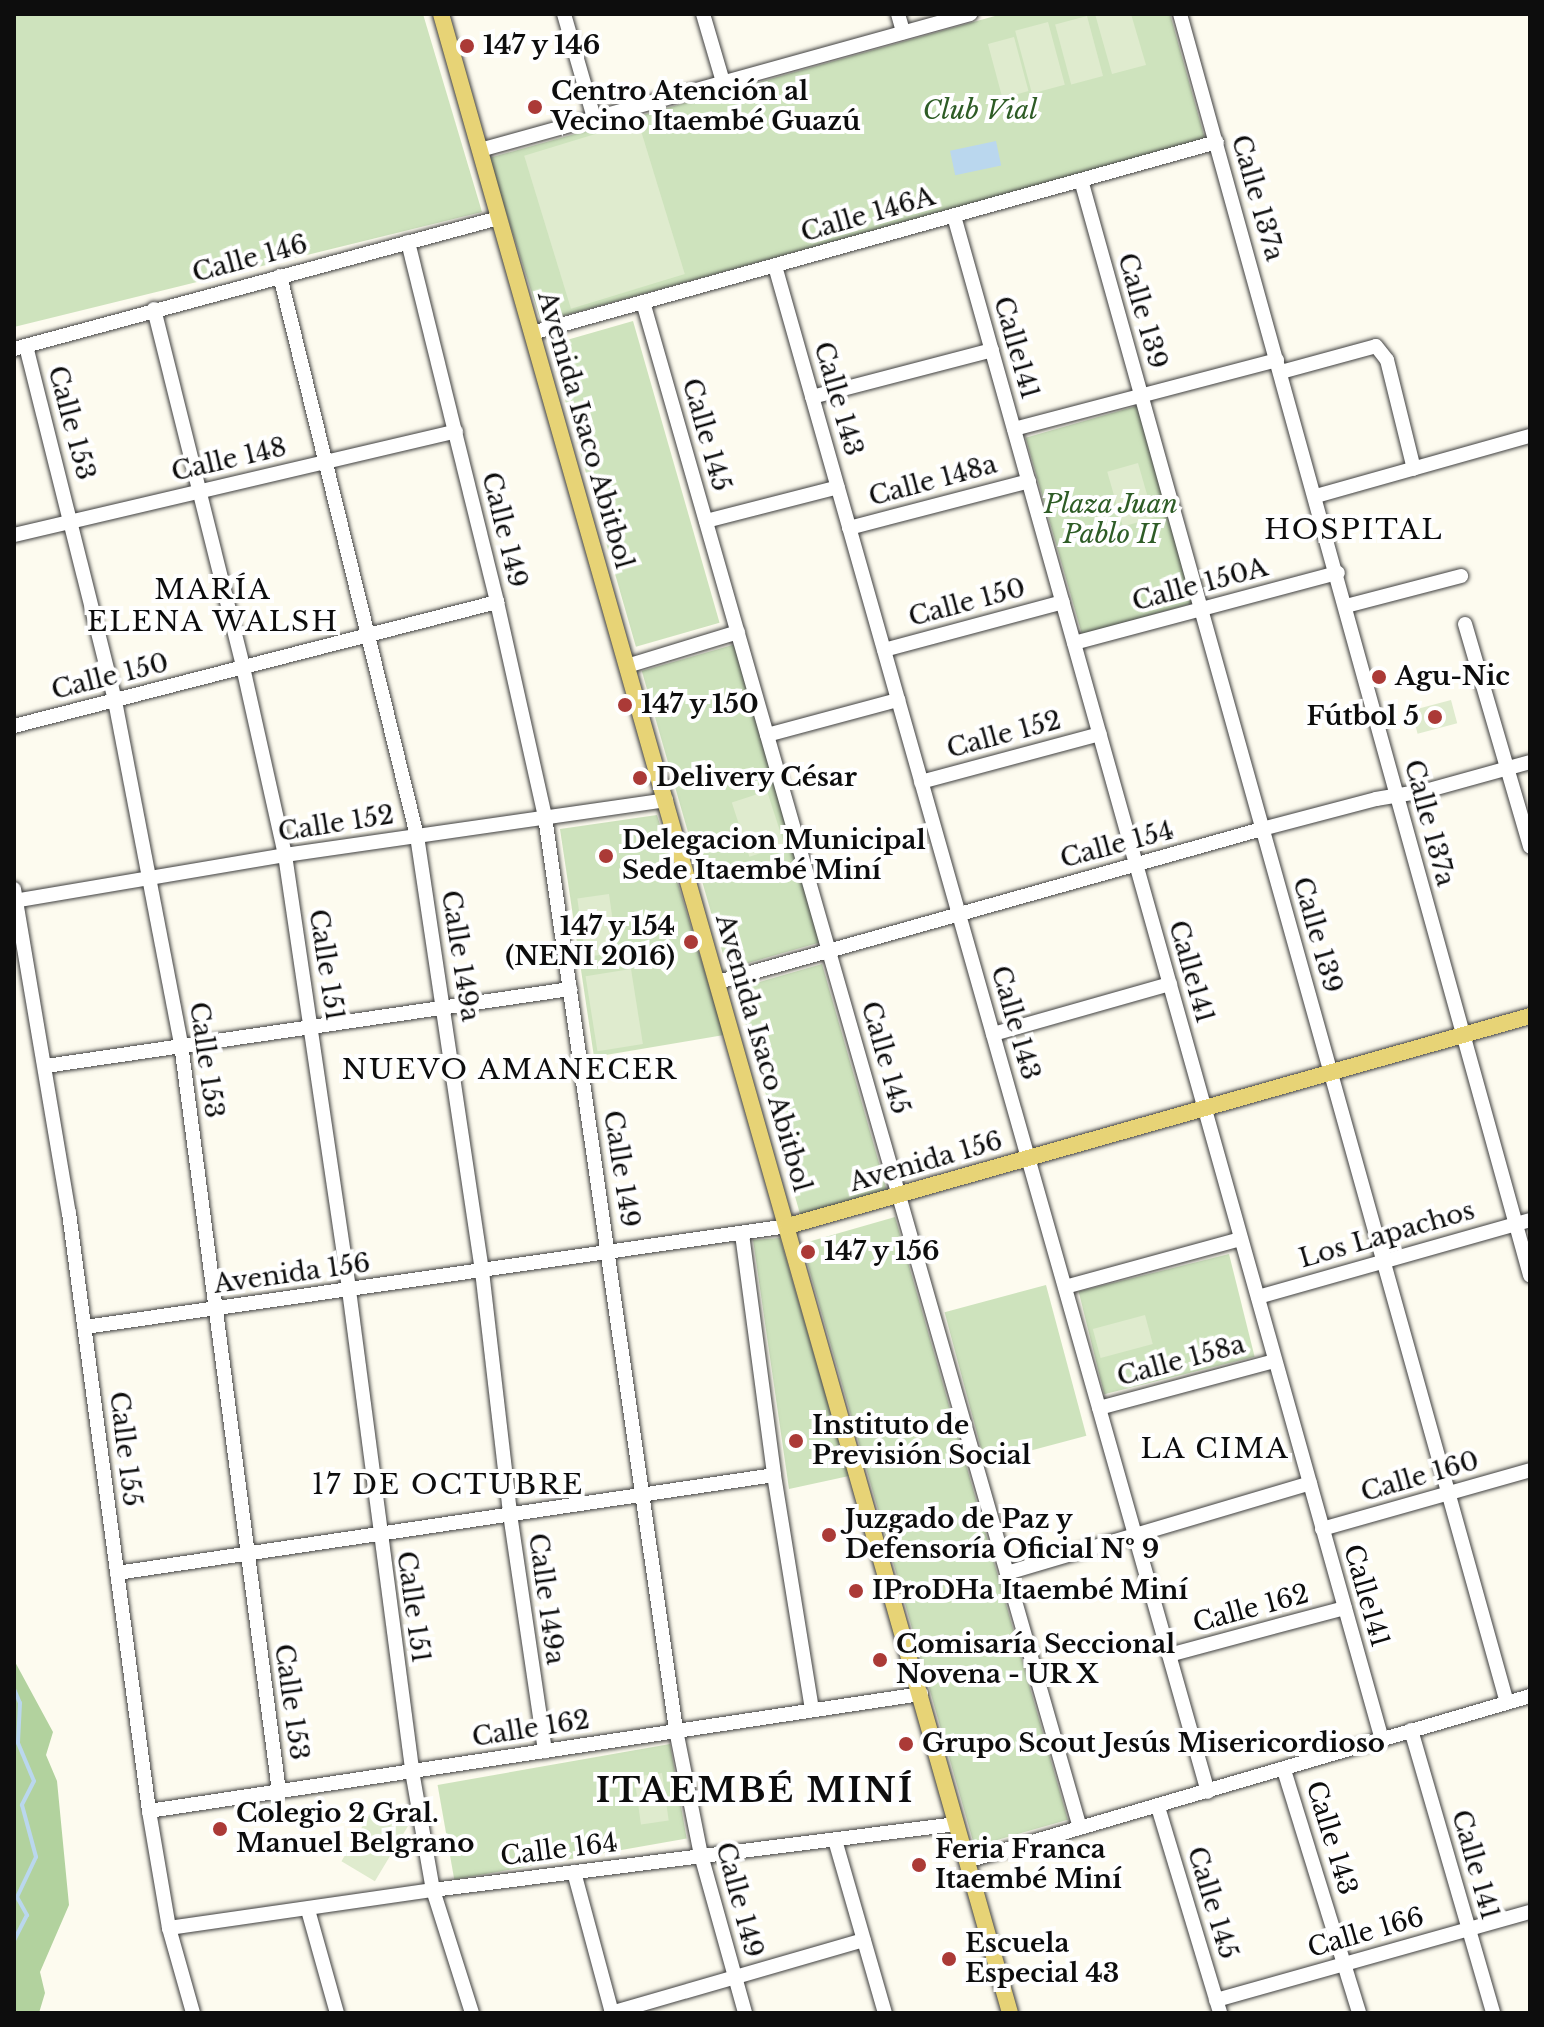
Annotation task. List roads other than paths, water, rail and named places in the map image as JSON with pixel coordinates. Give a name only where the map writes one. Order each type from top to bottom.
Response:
[{"type":"main road","name":"Avenida Isaco Abitbol","points":[[441,14],[1010,2013]]},
{"type":"main road","name":"Avenida 156","points":[[788,1226],[1530,1016]]},
{"type":"street","points":[[564,14],[594,118]]},
{"type":"street","points":[[703,14],[723,82]]},
{"type":"street","points":[[898,14],[903,32]]},
{"type":"street","points":[[480,150],[970,14]]},
{"type":"street","name":"Calle 137a","points":[[1180,14],[1338,573],[1463,1035],[1523,1222],[1530,1275]]},
{"type":"street","name":"Calle 146A","points":[[532,333],[1217,142]]},
{"type":"street","name":"Calle 139","points":[[1081,180],[1507,1703]]},
{"type":"street","name":"Calle141","points":[[954,216],[1382,1740]]},
{"type":"street","name":"Calle 146","points":[[20,347],[499,218]]},
{"type":"street","name":"Calle 149","points":[[408,242],[497,602],[545,817],[676,1730],[701,1855],[745,2013]]},
{"type":"street","name":"Calle 143","points":[[775,266],[1208,1792]]},
{"type":"street","name":"Calle 149a","points":[[280,276],[417,836],[445,1007],[482,1271],[510,1514],[545,1751]]},
{"type":"street","name":"Calle 145","points":[[643,302],[1080,1828]]},
{"type":"street","name":"Calle 151","points":[[154,309],[243,667],[285,855],[349,1290],[412,1771],[433,1890],[472,2013]]},
{"type":"street","points":[[1014,429],[1141,396],[1376,346],[1387,360],[1414,469]]},
{"type":"street","name":"Calle 153","points":[[20,347],[73,522],[152,878],[181,1044],[279,1791]]},
{"type":"street","points":[[812,397],[992,350]]},
{"type":"street","name":"Calle 148","points":[[14,535],[456,431]]},
{"type":"street","points":[[1316,496],[1530,436]]},
{"type":"street","name":"Calle 148a","points":[[849,528],[1029,481]]},
{"type":"street","name":"Calle 148a","points":[[706,521],[838,487]]},
{"type":"street","name":"Calle 150A","points":[[1074,643],[1338,573]]},
{"type":"street","points":[[1346,606],[1461,576]]},
{"type":"street","name":"Calle 150","points":[[14,726],[497,602]]},
{"type":"street","name":"Calle 150","points":[[884,650],[1063,602]]},
{"type":"street","points":[[1465,624],[1530,847]]},
{"type":"street","points":[[627,666],[738,632]]},
{"type":"street","points":[[767,735],[898,700]]},
{"type":"street","name":"Calle 152","points":[[921,782],[1100,734]]},
{"type":"street","name":"Calle 154","points":[[718,982],[1262,829],[1530,762]]},
{"type":"street","name":"Calle 152","points":[[15,897],[666,800]]},
{"type":"street","name":"Calle 155","points":[[15,897],[46,1066],[85,1327],[149,1811],[169,1928],[193,2013]]},
{"type":"street","points":[[993,1034],[1170,984]]},
{"type":"street","points":[[46,1066],[570,989]]},
{"type":"street","name":"Los Lapachos","points":[[1258,1297],[1523,1222]]},
{"type":"street","name":"Avenida 156","points":[[85,1327],[610,1254],[788,1226]]},
{"type":"street","points":[[742,1234],[774,1475],[812,1710]]},
{"type":"street","points":[[1065,1287],[1241,1239]]},
{"type":"street","name":"Calle 158a","points":[[1099,1408],[1275,1361]]},
{"type":"street","name":"Calle 160","points":[[1322,1529],[1530,1470]]},
{"type":"street","points":[[117,1573],[774,1475]]},
{"type":"street","points":[[1007,1573],[1310,1483]]},
{"type":"street","name":"Calle 162","points":[[1169,1655],[1345,1608]]},
{"type":"street","name":"Calle 162","points":[[149,1811],[921,1694]]},
{"type":"street","points":[[967,1861],[1530,1696]]},
{"type":"street","name":"Calle 141","points":[[1411,1730],[1493,2013]]},
{"type":"street","name":"Calle 143","points":[[1284,1770],[1359,2013]]},
{"type":"street","name":"Calle 145","points":[[1158,1807],[1218,2007]]},
{"type":"street","name":"Calle 164","points":[[169,1928],[433,1890],[956,1824]]},
{"type":"street","points":[[835,1840],[885,2013]]},
{"type":"street","points":[[574,1872],[612,2013],[864,1940]]},
{"type":"street","points":[[308,1910],[337,2013]]},
{"type":"street","name":"Calle 166","points":[[1218,2007],[1345,1964],[1530,1912]]},
{"type":"water","points":[[996,141],[1001,165],[955,175],[950,151]]},
{"type":"waterway","points":[[14,1689],[20,1703],[18,1743],[34,1781],[22,1805],[36,1857],[17,1897],[27,1915],[14,1941]]},
{"type":"place","name":"147 y 146","points":[[467,46]]},
{"type":"place","name":"Centro Atención al Vecino Itaembé Guazú","points":[[535,107]]},
{"type":"place","name":"Agu-Nic","points":[[1379,677]]},
{"type":"place","name":"147 y 150","points":[[625,705]]},
{"type":"place","name":"Fútbol 5","points":[[1435,717]]},
{"type":"place","name":"Delivery César","points":[[640,778]]},
{"type":"place","name":"Delegacion Municipal Sede Itaembé Miní","points":[[606,856]]},
{"type":"place","name":"147 y 154 (NENI 2016)","points":[[691,942]]},
{"type":"place","name":"147 y 156","points":[[808,1252]]},
{"type":"place","name":"Instituto de Previsión Social","points":[[796,1441]]},
{"type":"place","name":"Juzgado de Paz y Defensoría Oficial Nº 9","points":[[829,1535]]},
{"type":"place","name":"IProDHa Itaembé Miní","points":[[856,1591]]},
{"type":"place","name":"Comisaría Seccional Novena - UR X","points":[[880,1660]]},
{"type":"place","name":"Grupo Scout Jesús Misericordioso","points":[[906,1744]]},
{"type":"place","name":"Colegio 2 Gral. Manuel Belgrano","points":[[220,1829]]},
{"type":"place","name":"Feria Franca Itaembé Miní","points":[[919,1865]]},
{"type":"place","name":"Escuela Especial 43","points":[[949,1959]]},
{"type":"district","name":"HOSPITAL","points":[[1354,530]]},
{"type":"district","name":"MARÍA ELENA WALSH","points":[[213,606]]},
{"type":"district","name":"NUEVO AMANECER","points":[[510,1070]]},
{"type":"district","name":"LA CIMA","points":[[1215,1449]]},
{"type":"district","name":"17 DE OCTUBRE","points":[[448,1485]]},
{"type":"district","name":"ITAEMBÉ MINÍ","points":[[755,1791]]},
{"type":"park label","name":"Club Vial","points":[[980,111]]},
{"type":"park label","name":"Plaza Juan Pablo II","points":[[1111,520]]}]
